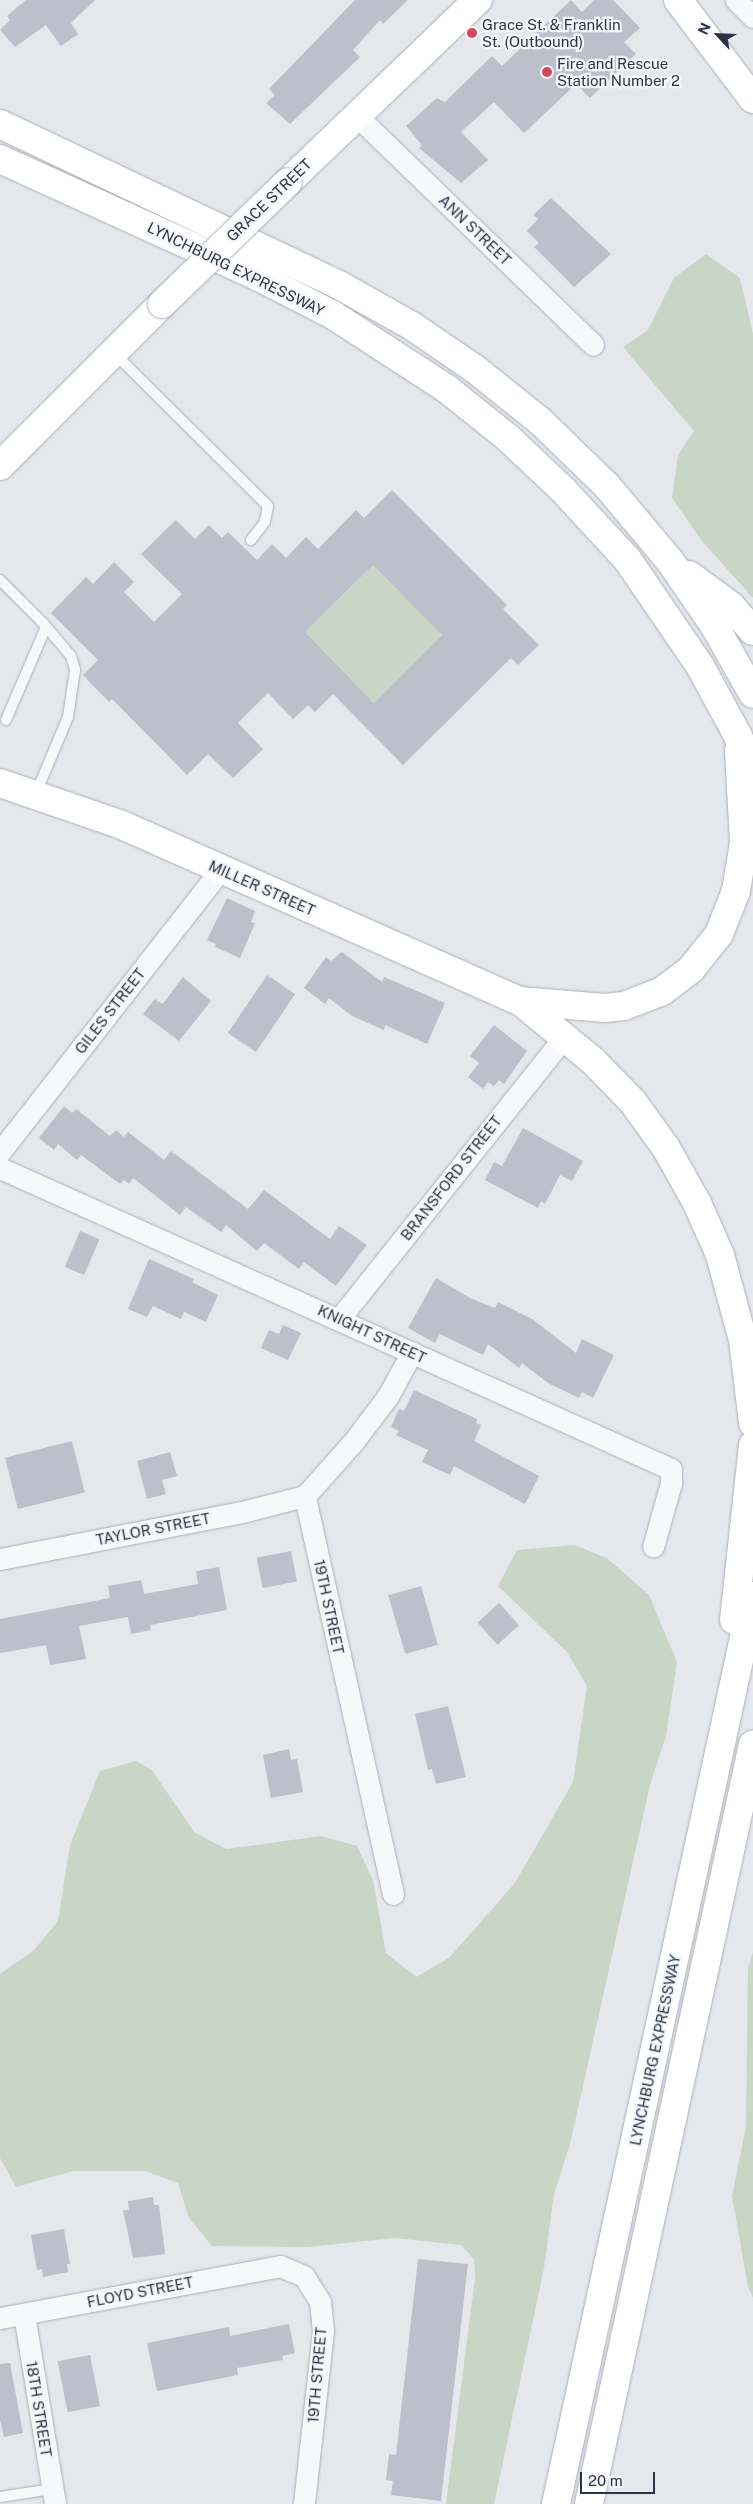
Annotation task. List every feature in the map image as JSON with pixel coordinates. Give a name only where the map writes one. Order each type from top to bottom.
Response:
[{"type":"main road","points":[[678,0],[753,99]]},
{"type":"main road","name":"GRACE STREET","points":[[0,466],[162,304],[356,115],[465,4]]},
{"type":"main road","name":"LYNCHBURG EXPRESSWAY","points":[[0,124],[339,285],[412,326],[475,369],[540,421],[606,486],[670,560],[714,625],[753,694]]},
{"type":"main road","name":"LYNCHBURG EXPRESSWAY","points":[[0,159],[261,278],[333,315],[447,389],[507,437],[563,490],[626,559],[700,666],[738,736],[753,772]]},
{"type":"main road","points":[[670,560],[731,606],[753,631]]},
{"type":"main road","points":[[520,1001],[605,1008],[624,1006],[661,992],[691,969],[719,934],[736,891],[744,843],[738,736]]},
{"type":"main road","name":"MILLER STREET","points":[[0,783],[122,825],[220,870],[520,1001]]},
{"type":"main road","points":[[520,1001],[593,1061],[633,1102],[666,1148],[698,1203],[720,1255],[743,1340],[753,1423]]},
{"type":"main road","points":[[721,1746],[753,1446]]},
{"type":"main road","name":"LYNCHBURG EXPRESSWAY","points":[[556,2504],[753,1596]]},
{"type":"main road","name":"LYNCHBURG EXPRESSWAY","points":[[589,2504],[753,1744]]},
{"type":"street","points":[[736,0],[753,17]]},
{"type":"street","name":"ANN STREET","points":[[356,115],[593,345]]},
{"type":"street","name":"GILES STREET","points":[[0,1152],[220,870]]},
{"type":"street","name":"BRANSFORD STREET","points":[[339,1319],[563,1038]]},
{"type":"street","name":"KNIGHT STREET","points":[[0,1168],[671,1469],[671,1483],[653,1546]]},
{"type":"street","points":[[305,1496],[354,1441],[382,1404],[412,1352]]},
{"type":"street","name":"TAYLOR STREET","points":[[0,1559],[242,1512],[305,1496]]},
{"type":"street","name":"19TH STREET","points":[[305,1496],[393,1894]]},
{"type":"street","name":"19TH STREET","points":[[280,2266],[304,2276],[320,2302],[323,2331],[304,2504]]},
{"type":"street","name":"FLOYD STREET","points":[[0,2318],[280,2266]]},
{"type":"street","name":"18TH STREET","points":[[24,2314],[54,2496]]},
{"type":"lane","points":[[114,352],[268,506],[266,522],[251,540]]},
{"type":"lane","points":[[0,580],[46,626],[70,656],[75,670],[68,717],[36,794]]},
{"type":"lane","points":[[6,720],[46,626]]},
{"type":"lane","points":[[0,2497],[54,2496]]},
{"type":"green space","points":[[706,254],[740,278],[753,334],[753,598],[702,541],[672,498],[678,455],[694,431],[623,347],[648,330],[674,278]]},
{"type":"green space","points":[[360,551],[442,635],[374,703],[305,632],[356,582]]},
{"type":"green space","points":[[574,1545],[607,1558],[649,1595],[677,1662],[666,1736],[650,1785],[570,2144],[554,2194],[544,2268],[494,2504],[446,2504],[475,2278],[474,2259],[461,2245],[395,2238],[307,2247],[212,2246],[189,2218],[178,2183],[145,2171],[73,2171],[16,2187],[0,2158],[0,1974],[33,1951],[58,1921],[70,1845],[100,1771],[136,1761],[152,1770],[194,1832],[226,1849],[321,1836],[357,1846],[373,1880],[386,1953],[416,1977],[449,1958],[515,1883],[573,1782],[587,1686],[567,1652],[498,1586],[517,1550]]},
{"type":"green space","points":[[753,1952],[753,2298],[748,2287],[732,2196],[746,2126],[748,1969]]},
{"type":"building","points":[[26,0],[95,0],[71,23],[78,34],[61,46],[46,25],[15,47],[0,30],[10,20],[7,16]]},
{"type":"building","points":[[355,0],[408,0],[383,24],[380,20],[353,50],[360,57],[290,124],[266,103],[275,95],[269,89]]},
{"type":"building","name":"Fire and Rescue Station Number 2","points":[[571,0],[582,12],[594,0],[613,0],[640,28],[624,42],[636,54],[590,98],[578,86],[574,86],[524,133],[494,102],[461,132],[488,160],[461,183],[419,148],[422,145],[406,126],[437,98],[445,102],[492,56],[502,66]]},
{"type":"building","points":[[551,198],[611,254],[574,287],[534,247],[539,243],[527,231],[538,219],[533,215]]},
{"type":"building","points":[[392,490],[507,605],[503,609],[539,645],[518,665],[511,658],[403,765],[333,694],[315,712],[308,705],[293,719],[268,693],[238,723],[263,749],[233,778],[208,754],[187,775],[112,699],[109,702],[83,675],[98,660],[51,613],[86,577],[93,584],[114,562],[134,582],[124,592],[154,622],[182,594],[141,554],[176,520],[195,539],[209,525],[222,538],[228,532],[257,560],[272,544],[286,558],[306,537],[318,549],[356,510],[364,518]],"holes":[[[373,565],[442,635],[374,703],[305,632]]]},
{"type":"building","points":[[227,898],[255,911],[251,922],[255,923],[240,958],[215,947],[216,944],[207,940]]},
{"type":"building","points":[[342,952],[382,982],[384,977],[445,1003],[427,1044],[385,1025],[384,1030],[352,1016],[329,998],[325,1004],[304,988],[326,957],[331,961]]},
{"type":"building","points":[[267,975],[295,994],[256,1052],[228,1033]]},
{"type":"building","points":[[183,977],[211,1001],[179,1041],[143,1014],[155,999],[162,1004]]},
{"type":"building","points":[[494,1025],[527,1051],[504,1084],[499,1080],[494,1086],[488,1082],[483,1089],[468,1077],[479,1063],[470,1056]]},
{"type":"building","points":[[64,1106],[72,1113],[76,1109],[110,1136],[116,1130],[124,1137],[128,1132],[164,1160],[171,1151],[248,1209],[264,1190],[330,1239],[339,1226],[367,1245],[336,1286],[304,1262],[299,1269],[264,1243],[257,1251],[226,1225],[221,1232],[186,1207],[180,1215],[133,1178],[129,1184],[124,1180],[120,1184],[81,1155],[77,1160],[58,1144],[54,1150],[39,1138]]},
{"type":"building","points":[[523,1128],[583,1161],[572,1181],[560,1175],[545,1204],[541,1201],[538,1208],[485,1180],[494,1162],[502,1166]]},
{"type":"building","points":[[80,1231],[99,1239],[84,1275],[65,1267]]},
{"type":"building","points":[[149,1259],[194,1279],[192,1282],[218,1295],[206,1322],[184,1312],[181,1319],[153,1306],[147,1317],[128,1309]]},
{"type":"building","points":[[436,1278],[470,1298],[495,1308],[498,1302],[532,1319],[576,1353],[582,1339],[614,1355],[593,1398],[582,1392],[579,1398],[548,1383],[522,1363],[519,1368],[488,1344],[483,1355],[440,1334],[435,1343],[408,1328]]},
{"type":"building","points":[[283,1325],[301,1333],[288,1360],[261,1348],[269,1330],[279,1334]]},
{"type":"building","points":[[414,1390],[477,1419],[476,1423],[481,1425],[474,1441],[539,1476],[525,1504],[454,1466],[450,1475],[422,1462],[428,1450],[396,1435],[399,1431],[391,1427],[399,1409],[404,1411]]},
{"type":"building","points":[[72,1441],[85,1492],[18,1509],[5,1458]]},
{"type":"building","points":[[170,1452],[177,1476],[162,1480],[166,1494],[147,1499],[137,1461]]},
{"type":"building","points":[[291,1551],[297,1581],[263,1588],[257,1558]]},
{"type":"building","points":[[219,1567],[227,1610],[150,1625],[151,1630],[131,1634],[128,1617],[79,1626],[86,1659],[50,1665],[46,1645],[0,1653],[0,1619],[110,1598],[108,1586],[141,1580],[144,1594],[198,1584],[196,1571]]},
{"type":"building","points":[[421,1586],[438,1645],[405,1654],[388,1595]]},
{"type":"building","points":[[499,1603],[519,1625],[498,1645],[477,1622]]},
{"type":"building","points":[[448,1706],[466,1777],[436,1784],[432,1769],[428,1770],[415,1714]]},
{"type":"building","points":[[289,1749],[291,1760],[297,1759],[303,1792],[271,1798],[263,1755]]},
{"type":"building","points":[[153,2197],[154,2205],[159,2205],[165,2254],[133,2258],[123,2210],[129,2210],[128,2201]]},
{"type":"building","points":[[64,2229],[70,2264],[67,2264],[68,2272],[43,2277],[42,2269],[37,2270],[31,2235]]},
{"type":"building","points":[[418,2259],[468,2264],[441,2501],[391,2495],[393,2481],[386,2480],[389,2454],[396,2455]]},
{"type":"building","points":[[289,2324],[295,2353],[282,2356],[283,2360],[237,2368],[238,2375],[157,2391],[147,2343],[229,2327],[230,2336]]},
{"type":"building","points":[[90,2355],[100,2406],[68,2412],[58,2361]]},
{"type":"building","points":[[10,2363],[23,2433],[4,2437],[0,2420],[0,2364]]},
{"type":"place","name":"Grace St. & Franklin St. (Outbound)","points":[[472,33]]},
{"type":"place","name":"Fire and Rescue Station Number 2","points":[[547,72]]}]
